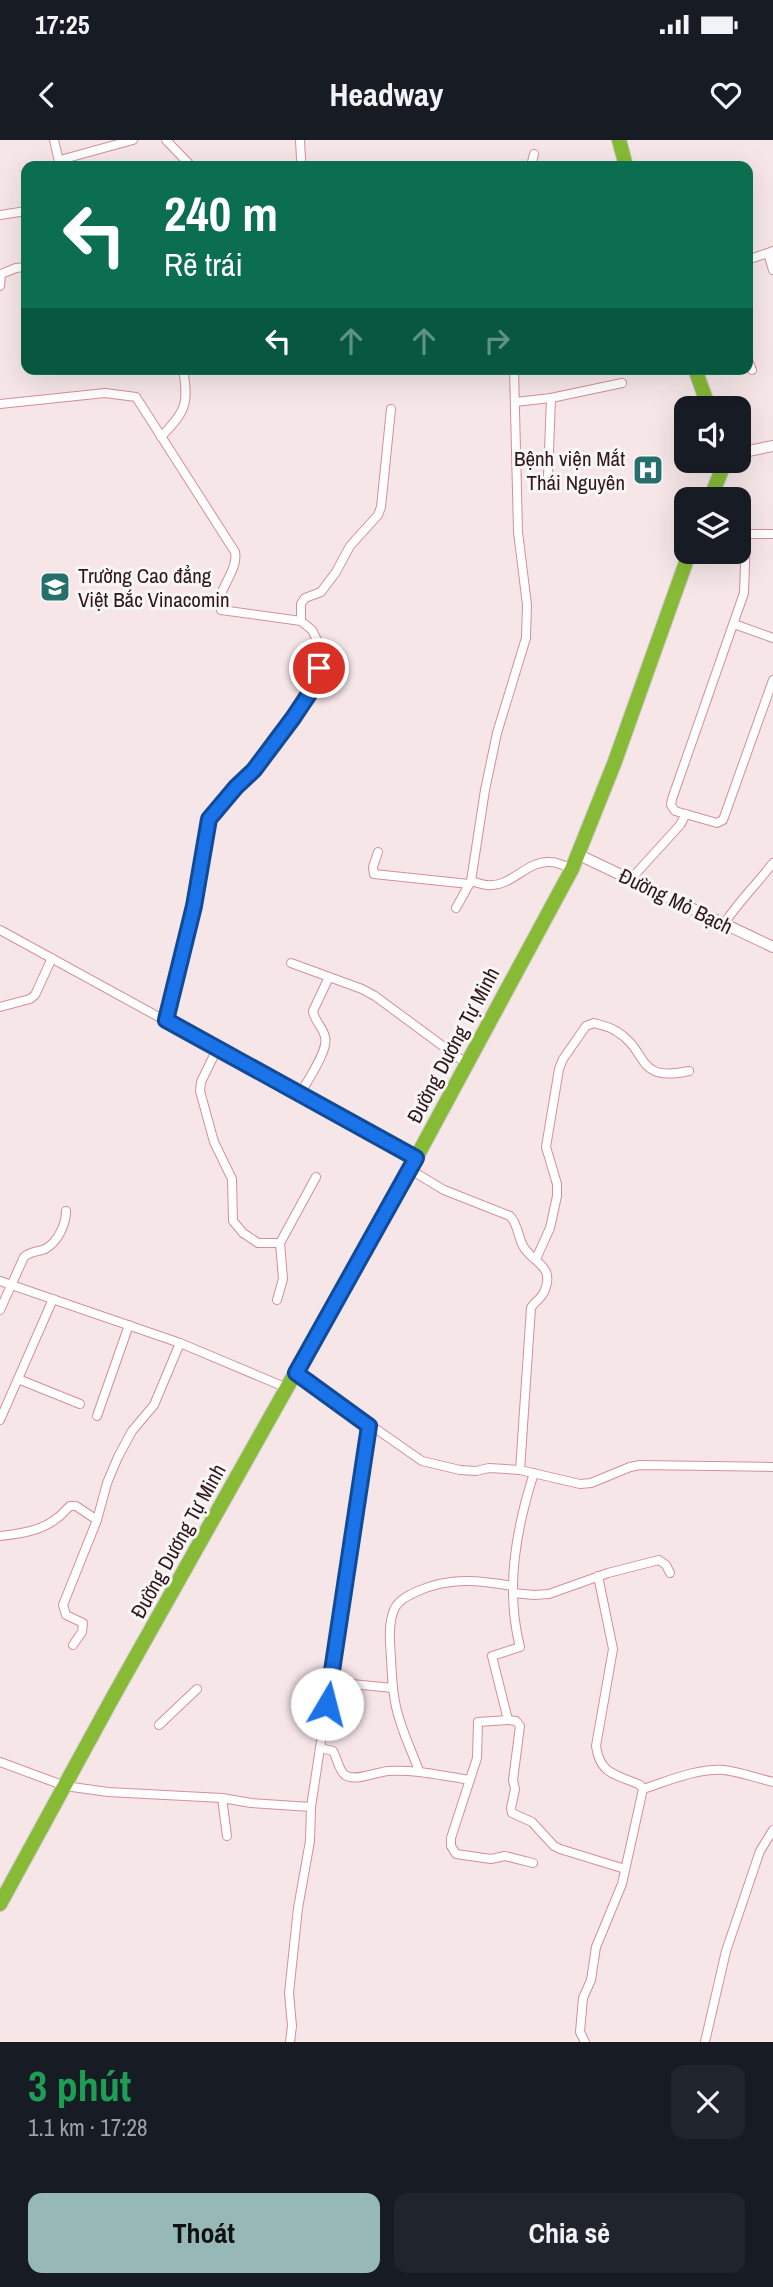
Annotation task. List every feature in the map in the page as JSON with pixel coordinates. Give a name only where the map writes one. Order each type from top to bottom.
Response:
[{"type":"highway","points":[[619,140],[625,161]]},
{"type":"highway","points":[[697,375],[705,396]]},
{"type":"highway","name":"Đường Dương Tự Minh","points":[[0,1904],[413,1164],[576,862],[652,663],[686,564]]},
{"type":"street","points":[[54,140],[59,161]]},
{"type":"street","points":[[66,161],[133,140]]},
{"type":"street","points":[[166,140],[186,161]]},
{"type":"street","points":[[300,140],[301,159]]},
{"type":"street","points":[[532,161],[534,153]]},
{"type":"street","points":[[0,215],[21,212]]},
{"type":"street","points":[[753,258],[771,252],[773,270]]},
{"type":"street","points":[[0,286],[1,274],[21,268]]},
{"type":"street","points":[[162,437],[176,422],[185,406],[187,396],[184,375]]},
{"type":"street","points":[[456,908],[470,882],[497,733],[526,638],[527,605],[519,533],[514,375]]},
{"type":"street","points":[[515,402],[551,398],[622,383]]},
{"type":"street","points":[[0,404],[105,393],[124,394],[140,401],[235,552],[235,565],[219,601],[220,610],[301,621],[312,630],[317,640],[319,668],[309,694],[254,770],[209,819],[194,906],[166,1020]]},
{"type":"street","points":[[548,477],[551,398]]},
{"type":"street","points":[[301,621],[301,604],[305,598],[321,592],[337,572],[350,547],[378,515],[391,409]]},
{"type":"street","points":[[751,450],[773,446]]},
{"type":"street","points":[[751,534],[773,534]]},
{"type":"street","points":[[744,564],[746,584],[672,799],[671,805],[675,811],[717,823],[723,820],[773,680]]},
{"type":"street","points":[[734,624],[773,638]]},
{"type":"street","points":[[632,879],[680,825],[686,814]]},
{"type":"street","points":[[378,852],[373,867],[374,874],[488,886],[508,881],[548,861],[576,862]]},
{"type":"street","name":"Đường Mỏ Bạch","points":[[576,862],[632,879],[773,947]]},
{"type":"street","points":[[724,924],[735,906],[753,889],[773,863]]},
{"type":"street","points":[[0,930],[300,1094],[413,1164],[444,1190],[510,1216],[526,1250],[546,1272],[547,1284],[542,1296],[531,1308],[520,1470]]},
{"type":"street","points":[[0,1007],[30,999],[35,995],[52,958]]},
{"type":"street","points":[[291,963],[375,996],[467,1064]]},
{"type":"street","points":[[300,1094],[326,1046],[324,1032],[313,1011],[329,977]]},
{"type":"street","points":[[536,1259],[550,1228],[557,1196],[557,1184],[546,1147],[558,1077],[563,1059],[586,1026],[594,1023],[615,1030],[647,1066],[656,1072],[671,1075],[689,1071]]},
{"type":"street","points":[[217,1049],[201,1082],[200,1091],[214,1142],[232,1180],[233,1221],[243,1233],[258,1243],[280,1242]]},
{"type":"street","points":[[277,1300],[283,1279],[280,1242],[316,1177]]},
{"type":"street","points":[[0,1310],[24,1257],[48,1247],[66,1221],[66,1211]]},
{"type":"street","points":[[0,1280],[180,1343],[287,1388]]},
{"type":"street","points":[[0,1420],[53,1299]]},
{"type":"street","points":[[97,1416],[129,1325]]},
{"type":"street","points":[[73,1646],[82,1632],[83,1623],[66,1615],[63,1605],[97,1520],[107,1483],[118,1457],[132,1431],[154,1405],[180,1343]]},
{"type":"street","points":[[296,1373],[422,1461],[460,1470],[520,1470],[580,1484],[591,1483],[640,1465],[773,1467]]},
{"type":"street","points":[[18,1379],[80,1404]]},
{"type":"street","points":[[290,2042],[292,2026],[289,1993],[298,1908],[310,1841],[311,1807],[369,1426]]},
{"type":"street","points":[[508,1720],[492,1656],[520,1647],[513,1589],[520,1518],[534,1473]]},
{"type":"street","points":[[0,1536],[48,1524],[70,1506],[76,1506],[97,1520]]},
{"type":"street","points":[[419,1771],[399,1720],[393,1688],[391,1624],[398,1602],[429,1586],[448,1581],[481,1580],[534,1595],[550,1594],[598,1576],[659,1560],[666,1564],[670,1573]]},
{"type":"street","points":[[585,2042],[580,2032],[583,1998],[591,1980],[596,1947],[617,1898],[643,1789],[640,1784],[603,1768],[597,1757],[596,1746],[613,1649],[598,1576]]},
{"type":"street","points":[[331,1682],[393,1688]]},
{"type":"street","points":[[159,1726],[197,1689]]},
{"type":"street","points":[[533,1863],[505,1856],[491,1859],[456,1854],[453,1851],[451,1838],[477,1758],[478,1722],[508,1720],[516,1721],[520,1726],[512,1813],[532,1822],[560,1849],[625,1869]]},
{"type":"street","points":[[320,1748],[333,1751],[347,1777],[391,1771],[419,1771],[470,1780]]},
{"type":"street","points":[[0,1762],[65,1787],[311,1807]]},
{"type":"street","points":[[643,1789],[684,1776],[724,1770],[773,1782]]},
{"type":"street","points":[[222,1798],[227,1836]]},
{"type":"street","points":[[705,2042],[726,1951],[760,1851],[773,1830]]},
{"type":"place","name":"Bệnh viện Mắt Thái Nguyên","points":[[648,470]]},
{"type":"place","name":"Trường Cao đẳng Việt Bắc Vinacomin","points":[[55,587]]},
{"type":"route","points":[[319,668],[309,694],[293,718],[254,770],[209,819],[194,906],[166,1020],[416,1158],[296,1373],[369,1426],[327,1704]]}]
